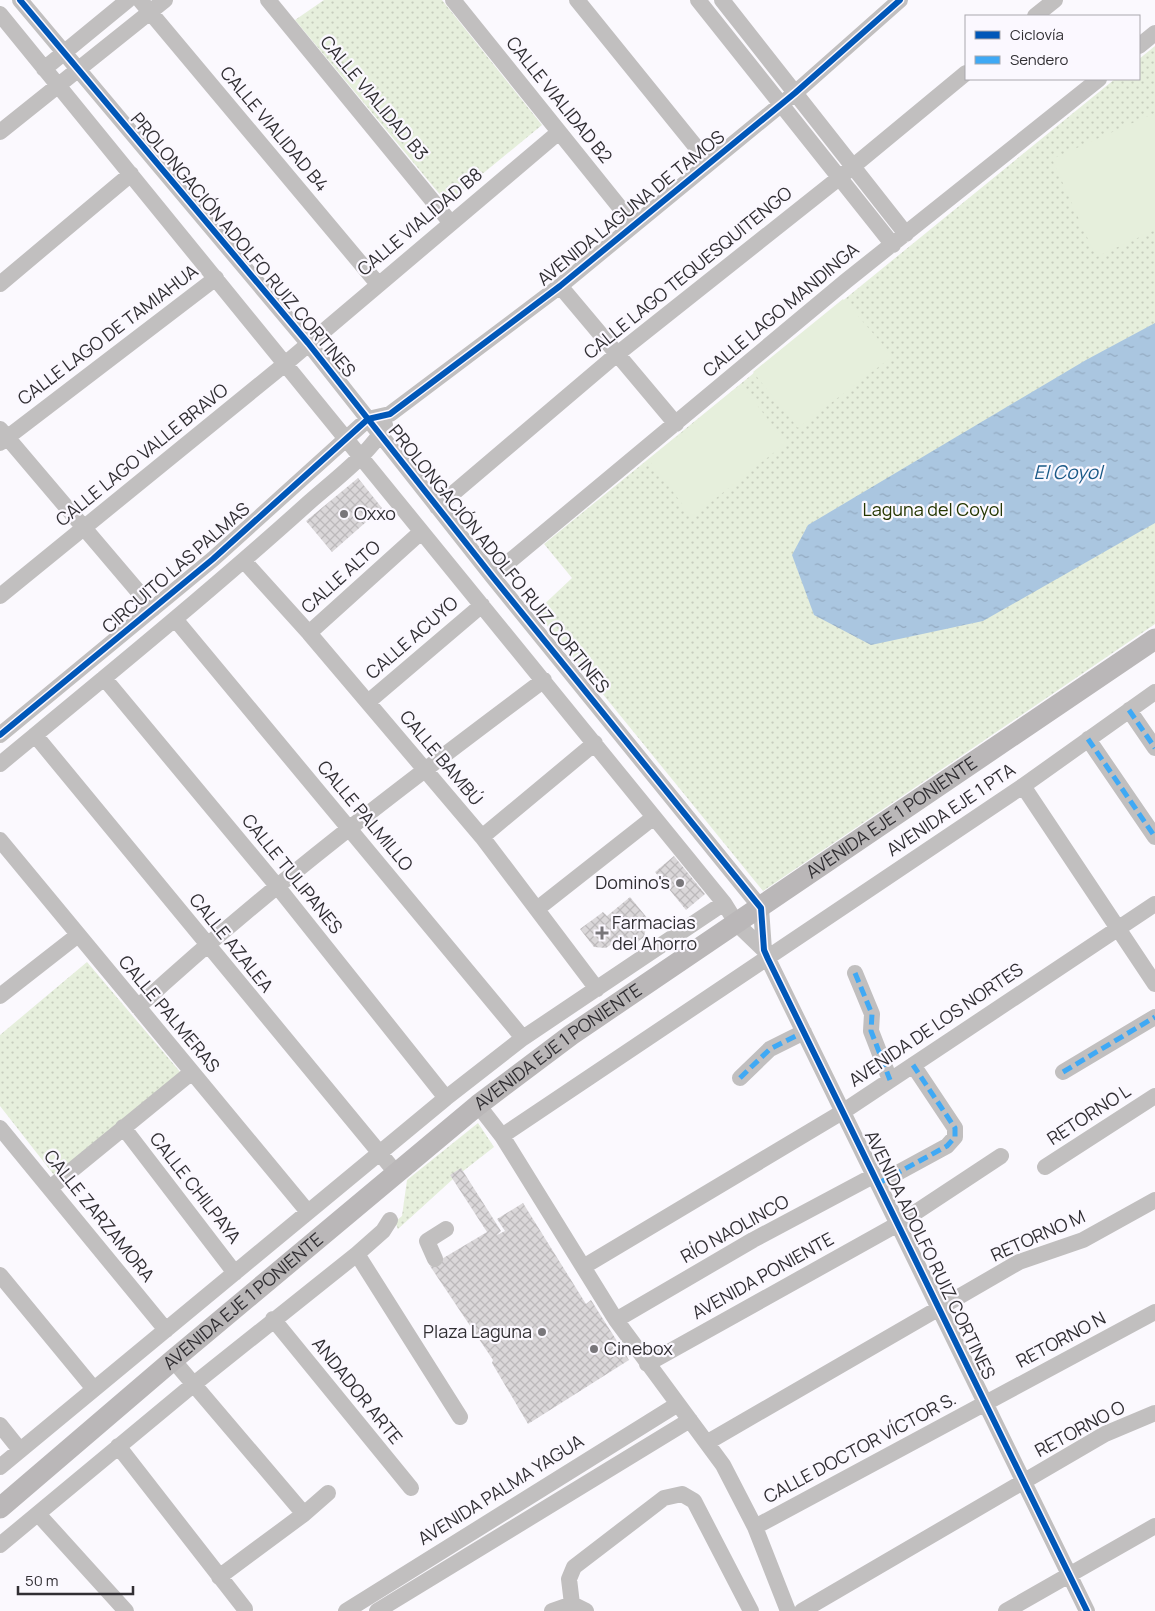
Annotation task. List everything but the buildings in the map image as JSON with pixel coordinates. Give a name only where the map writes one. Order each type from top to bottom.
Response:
[{"type":"main road","name":"AVENIDA EJE 1 PONIENTE","points":[[0,1508],[173,1360],[398,1174],[478,1105],[571,1035],[1155,639]]},
{"type":"street","name":"PROLONGACIÓN ADOLFO RUIZ CORTINES","points":[[20,0],[308,343],[492,576],[760,908]]},
{"type":"street","points":[[44,68],[128,0]]},
{"type":"street","points":[[0,132],[77,69],[145,6],[165,0]]},
{"type":"street","name":"CALLE VIALIDAD B3","points":[[268,0],[450,222]]},
{"type":"street","name":"CALLE VIALIDAD B2","points":[[453,0],[634,225]]},
{"type":"street","points":[[577,0],[709,162]]},
{"type":"street","points":[[722,0],[906,234]]},
{"type":"street","name":"AVENIDA LAGUNA DE TAMOS","points":[[368,419],[390,414],[560,286],[795,93],[900,0]]},
{"type":"street","points":[[1036,15],[1055,0]]},
{"type":"street","points":[[706,3],[781,104],[893,245]]},
{"type":"street","name":"CALLE VIALIDAD B4","points":[[145,6],[378,284]]},
{"type":"street","points":[[0,15],[557,696],[724,903],[737,924]]},
{"type":"street","points":[[1140,45],[1155,33]]},
{"type":"street","name":"CALLE LAGO TEQUESQUITENGO","points":[[437,507],[616,355],[839,178],[965,74]]},
{"type":"street","name":"CALLE LAGO MANDINGA","points":[[492,576],[846,281],[1098,80]]},
{"type":"street","name":"CALLE VIALIDAD B8","points":[[308,343],[559,132]]},
{"type":"street","points":[[0,284],[131,174]]},
{"type":"street","name":"CALLE LAGO DE TAMIAHUA","points":[[2,437],[216,278]]},
{"type":"street","points":[[560,286],[616,355],[676,424]]},
{"type":"street","name":"CALLE LAGO VALLE BRAVO","points":[[0,596],[285,364],[308,343]]},
{"type":"street","name":"AVENIDA LAGUNA DE TAMOS","points":[[380,435],[390,414]]},
{"type":"street","name":"CIRCUITO LAS PALMAS","points":[[0,735],[213,559],[368,419]]},
{"type":"street","name":"CIRCUITO LAS PALMAS","points":[[0,764],[244,561],[380,435]]},
{"type":"street","points":[[2,437],[153,609]]},
{"type":"street","name":"CALLE ALTO","points":[[309,633],[421,532]]},
{"type":"street","name":"CALLE BAMBÚ","points":[[244,561],[309,633],[482,837],[596,989]]},
{"type":"street","name":"CALLE ACUYO","points":[[368,702],[482,605]]},
{"type":"street","name":"CALLE PALMILLO","points":[[175,619],[523,1038]]},
{"type":"street","name":"CALLE TULIPANES","points":[[104,678],[277,886],[446,1098]]},
{"type":"street","points":[[138,1007],[206,944],[348,828],[544,680]]},
{"type":"street","points":[[557,696],[577,680]]},
{"type":"street","name":"AVENIDA EJE 1 PTA","points":[[502,1136],[766,954],[1023,786],[1155,692]]},
{"type":"street","points":[[1129,710],[1155,748]]},
{"type":"street","name":"CALLE AZALEA","points":[[35,735],[398,1174]]},
{"type":"street","points":[[1088,739],[1155,837]]},
{"type":"street","points":[[482,837],[595,743]]},
{"type":"street","points":[[1023,786],[1155,984]]},
{"type":"street","points":[[537,908],[650,812],[665,788]]},
{"type":"street","name":"CALLE PALMERAS","points":[[0,840],[308,1212]]},
{"type":"street","name":"AVENIDA EJE 1 PONIENTE","points":[[0,1467],[446,1098],[523,1038],[724,903]]},
{"type":"street","name":"AVENIDA DE LOS NORTES","points":[[582,1267],[844,1111],[1116,928],[1155,904]]},
{"type":"street","name":"AVENIDA ADOLFO RUIZ CORTINES","points":[[760,908],[766,954]]},
{"type":"street","name":"AVENIDA ADOLFO RUIZ CORTINES","points":[[737,924],[766,954],[877,1179],[938,1309],[1088,1611]]},
{"type":"street","points":[[3,989],[78,935]]},
{"type":"street","points":[[855,973],[872,1014],[871,1031],[890,1080]]},
{"type":"street","points":[[1063,1072],[1155,1017]]},
{"type":"street","points":[[740,1078],[770,1049],[804,1032]]},
{"type":"street","name":"RÍO NAOLINCO","points":[[616,1320],[754,1240],[946,1146],[955,1137],[955,1128],[913,1065]]},
{"type":"street","points":[[50,1188],[192,1072]]},
{"type":"street","name":"RETORNO L","points":[[1045,1167],[1155,1096]]},
{"type":"street","points":[[478,1105],[502,1136],[616,1320],[647,1364],[708,1442],[740,1494],[788,1611]]},
{"type":"street","name":"CALLE CHILPAYA","points":[[123,1127],[235,1273]]},
{"type":"street","name":"CALLE ZARZAMORA","points":[[0,1128],[166,1330]]},
{"type":"street","points":[[898,1224],[1001,1156]]},
{"type":"street","name":"RETORNO M","points":[[708,1442],[1019,1262],[1083,1240],[1155,1200]]},
{"type":"street","name":"AVENIDA EJE 1 PONIENTE","points":[[0,1545],[39,1516],[118,1446],[194,1384],[357,1254],[383,1231],[390,1220]]},
{"type":"street","name":"AVENIDA PONIENTE","points":[[647,1364],[898,1224]]},
{"type":"street","points":[[435,1259],[427,1241],[446,1229]]},
{"type":"street","points":[[357,1254],[460,1416]]},
{"type":"street","points":[[0,1275],[94,1389]]},
{"type":"street","name":"RETORNO N","points":[[985,1403],[1155,1312]]},
{"type":"street","name":"ANDADOR ARTE","points":[[273,1320],[411,1488]]},
{"type":"street","points":[[173,1360],[304,1514]]},
{"type":"street","name":"CALLE DOCTOR VÍCTOR S.","points":[[755,1527],[985,1403]]},
{"type":"street","name":"AVENIDA PALMA YAGUA","points":[[346,1611],[678,1404]]},
{"type":"street","name":"RETORNO O","points":[[802,1611],[1105,1434],[1155,1413]]},
{"type":"street","points":[[377,1611],[690,1420]]},
{"type":"street","points":[[0,1425],[20,1450]]},
{"type":"street","points":[[118,1446],[246,1609]]},
{"type":"street","points":[[219,1577],[304,1514],[328,1492]]},
{"type":"street","points":[[552,1611],[579,1608],[569,1579],[574,1567],[664,1498],[682,1494],[694,1502],[751,1611]]},
{"type":"street","points":[[504,1512],[514,1527]]},
{"type":"street","points":[[39,1516],[126,1611]]},
{"type":"street","points":[[1006,1611],[1155,1526]]},
{"type":"green space","points":[[324,0],[442,0],[542,125],[447,203],[295,20]]},
{"type":"green space","name":"Laguna del Coyol","points":[[1155,46],[1155,624],[763,891],[536,612],[572,578],[544,544],[1114,80],[1140,80],[1140,58]]},
{"type":"green space","points":[[1155,113],[1155,230],[1096,257],[1052,159]]},
{"type":"green space","points":[[843,299],[893,356],[798,428],[753,372]]},
{"type":"green space","points":[[741,384],[786,443],[692,517],[649,460]]},
{"type":"green space","points":[[87,962],[181,1073],[54,1175],[0,1106],[0,1035]]},
{"type":"green space","points":[[478,1123],[494,1147],[453,1179],[398,1229],[395,1222],[402,1216],[407,1180]]},
{"type":"water","name":"El Coyol","points":[[1155,323],[1155,523],[983,621],[871,645],[814,615],[792,555],[808,525],[1086,360]]},
{"type":"marked path","points":[[1129,710],[1155,748]]},
{"type":"marked path","points":[[1088,739],[1155,837]]},
{"type":"marked path","points":[[855,973],[872,1014],[871,1031],[890,1080]]},
{"type":"marked path","points":[[1063,1072],[1155,1017]]},
{"type":"marked path","points":[[740,1078],[770,1049],[804,1032]]},
{"type":"marked path","points":[[879,1183],[947,1146],[955,1137],[955,1128],[913,1065]]},
{"type":"cycle path","points":[[20,0],[308,343],[492,576],[761,908],[764,950],[768,959],[1087,1611]]},
{"type":"cycle path","points":[[0,735],[213,559],[368,419],[390,414],[560,286],[795,93],[900,0]]},
{"type":"place","name":"Oxxo","points":[[344,514]]},
{"type":"place","name":"Domino's","points":[[680,883]]},
{"type":"place","name":"Farmacias del Ahorro","points":[[602,933]]},
{"type":"place","name":"Plaza Laguna","points":[[542,1332]]},
{"type":"place","name":"Cinebox","points":[[594,1349]]}]
